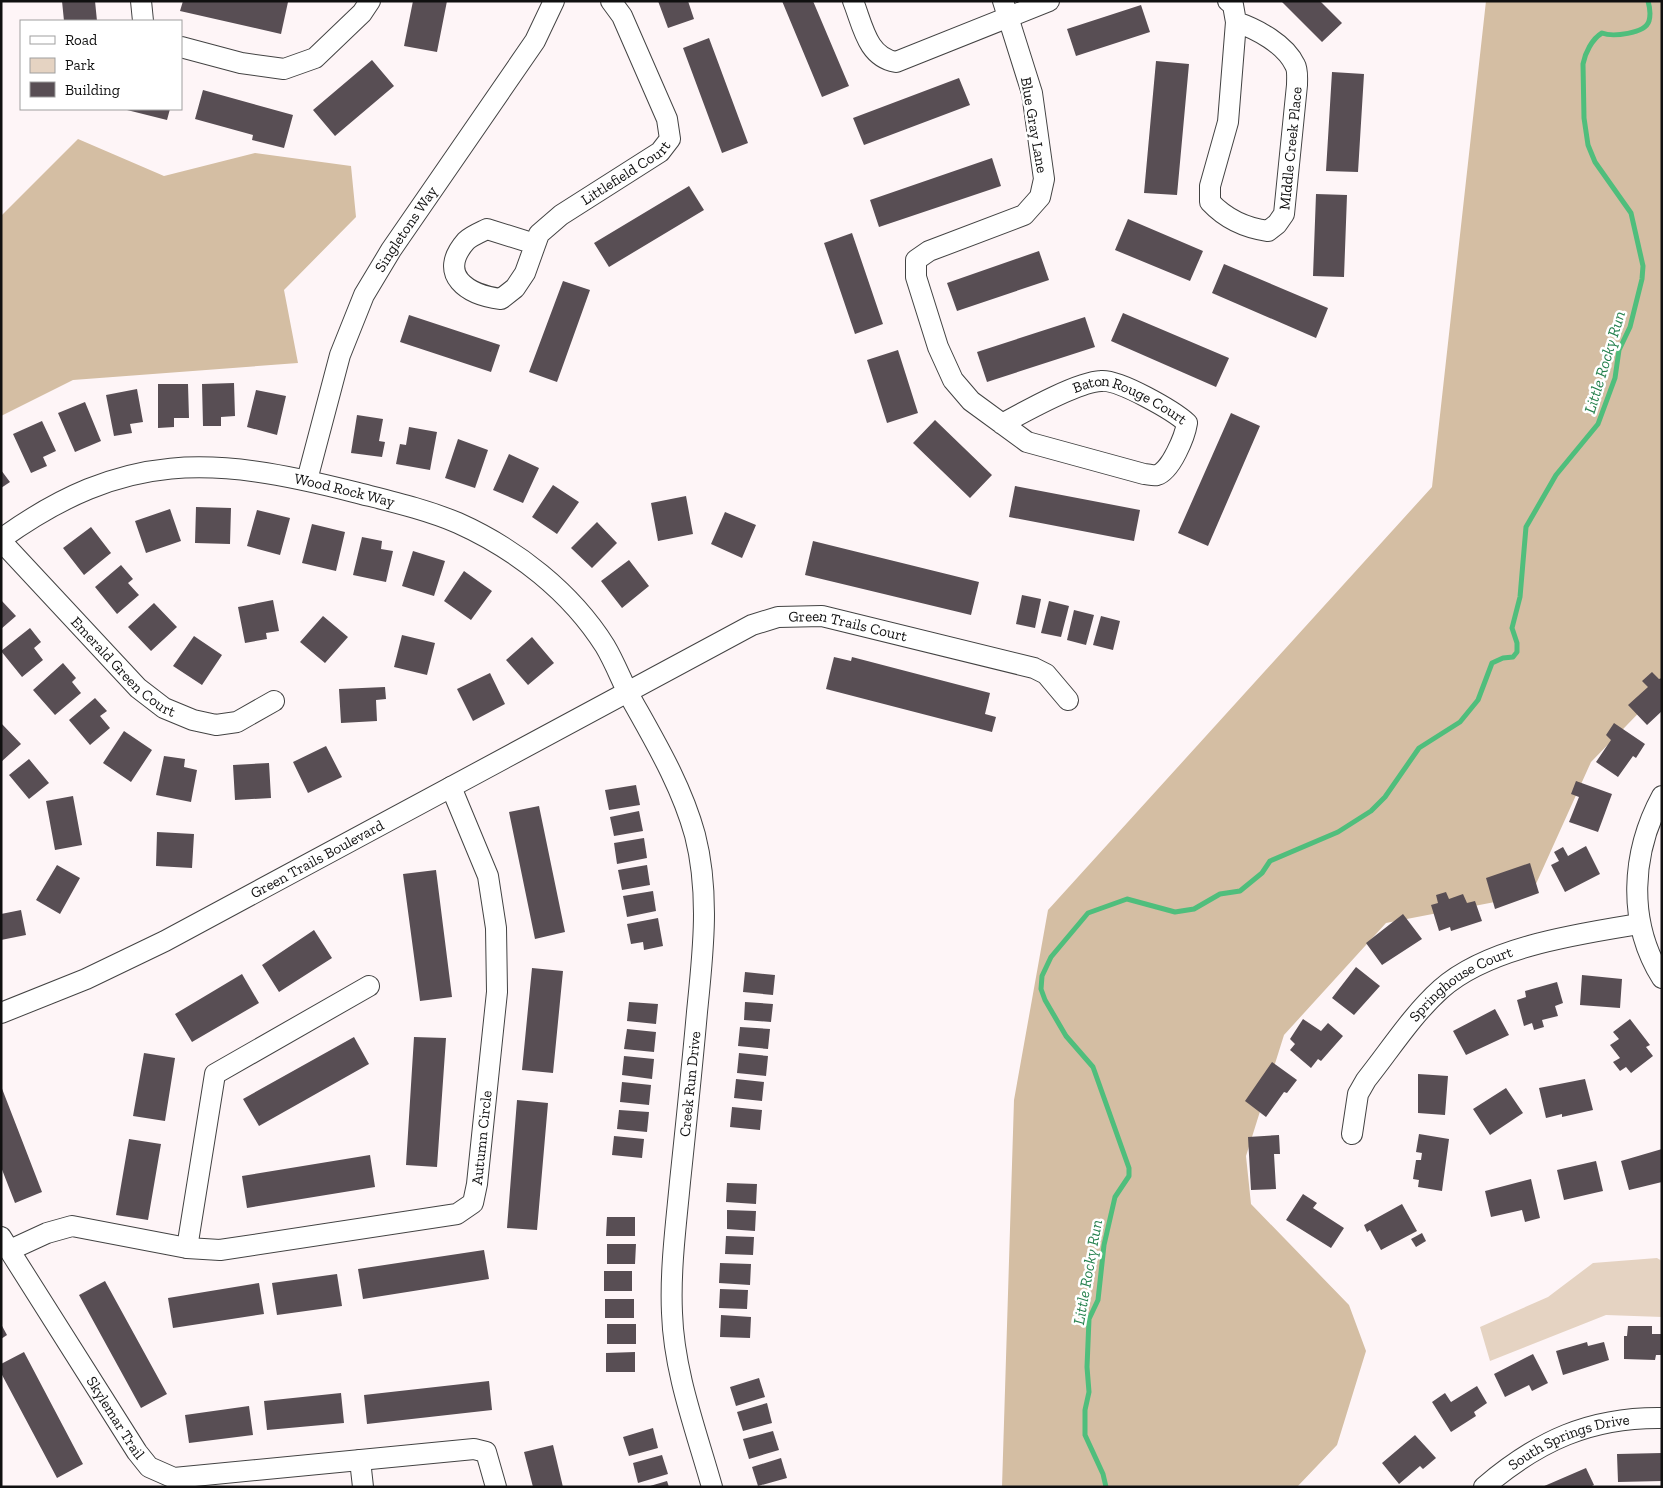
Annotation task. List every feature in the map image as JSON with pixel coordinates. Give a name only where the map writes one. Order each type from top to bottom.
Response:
[{"type":"street","points":[[142,1],[143,20]]},
{"type":"street","points":[[182,47],[242,63],[284,69],[315,58],[362,13],[370,1]]},
{"type":"street","name":"Singletons Way","points":[[307,480],[340,355],[364,295],[391,250],[535,41],[554,1]]},
{"type":"street","name":"Littlefield Court","points":[[535,244],[539,234],[561,215],[660,152],[670,139],[667,119],[622,16],[611,1]]},
{"type":"street","points":[[853,1],[872,48],[884,60],[896,62],[1005,9],[1049,1]]},
{"type":"street","name":"MIddle Creek Place","points":[[1228,1],[1232,5],[1236,22],[1228,122],[1210,186],[1210,202],[1220,212],[1251,229],[1268,232],[1284,214],[1297,84],[1296,67],[1288,54],[1253,27],[1236,22]]},
{"type":"street","name":"Blue Gray Lane","points":[[1005,9],[1032,93],[1044,179],[1040,197],[1024,215]]},
{"type":"street","name":"Baton Rouge Court","points":[[1002,424],[1047,401],[1102,380],[1123,386],[1178,415],[1187,423],[1186,433],[1167,468],[1156,475],[1144,474],[1027,442],[1002,424],[972,401],[953,380],[927,316],[916,277],[916,260],[929,251],[1024,215]]},
{"type":"street","name":"Wood Rock Way","points":[[1,540],[35,515],[70,496],[107,481],[146,472],[186,467],[226,467],[263,471],[307,480],[413,508],[446,519],[483,536],[510,552],[549,583],[578,611],[605,646],[628,692]]},
{"type":"street","name":"Emerald Green Court","points":[[1,540],[138,688],[164,708],[193,720],[216,725],[237,722],[274,701]]},
{"type":"street","name":"Green Trails Court","points":[[628,692],[752,625],[778,617],[805,614],[839,619],[1034,668],[1046,674],[1068,700]]},
{"type":"street","name":"Green Trails Boulevard","points":[[1,1013],[86,979],[165,940],[628,692]]},
{"type":"street","name":"Creek Run Drive","points":[[628,692],[666,759],[681,792],[695,837],[703,878],[704,949],[675,1236],[672,1316],[680,1375],[712,1487]]},
{"type":"street","name":"Autumn Circle","points":[[6,1243],[72,1226],[187,1248],[220,1250],[457,1214],[473,1203],[477,1184],[496,992],[496,928],[488,876],[451,787]]},
{"type":"street","points":[[1662,796],[1642,846],[1637,878],[1639,924],[1649,952],[1662,978]]},
{"type":"street","name":"Springhouse Court","points":[[1352,1134],[1358,1094],[1366,1080],[1426,1005],[1455,977],[1479,963],[1506,952],[1639,924]]},
{"type":"street","points":[[187,1248],[215,1074],[369,986]]},
{"type":"street","name":"Skylemar Trail","points":[[6,1243],[132,1444],[149,1467],[174,1478],[474,1448],[486,1452],[496,1487]]},
{"type":"street","name":"South Springs Drive","points":[[1484,1487],[1512,1463],[1562,1435],[1604,1422],[1640,1418],[1662,1418]]},
{"type":"street","points":[[360,1460],[363,1487]]},
{"type":"green space","points":[[1657,1258],[1662,1261],[1662,1317],[1606,1315],[1490,1361],[1480,1327],[1548,1297],[1593,1263]]},
{"type":"shaded area","points":[[1486,1],[1662,1],[1662,689],[1591,762],[1531,895],[1386,923],[1284,1035],[1246,1156],[1251,1204],[1349,1305],[1366,1351],[1337,1445],[1297,1487],[1002,1487],[1014,1100],[1048,910],[1432,487]]},
{"type":"shaded area","points":[[78,139],[164,176],[255,153],[351,166],[356,217],[284,290],[298,363],[73,380],[1,416],[1,216]]},
{"type":"building","points":[[62,1],[95,1],[97,20],[64,20]]},
{"type":"building","points":[[183,1],[288,2],[281,34],[180,11]]},
{"type":"building","points":[[413,1],[447,1],[437,52],[404,46]]},
{"type":"building","points":[[658,1],[688,1],[694,19],[668,28]]},
{"type":"building","points":[[782,1],[813,1],[849,86],[822,97]]},
{"type":"building","points":[[1281,1],[1320,1],[1342,23],[1322,42]]},
{"type":"building","points":[[1141,5],[1150,32],[1076,56],[1067,29]]},
{"type":"building","points":[[709,38],[748,143],[722,153],[683,48]]},
{"type":"building","points":[[372,60],[394,86],[335,136],[313,110]]},
{"type":"building","points":[[1156,61],[1189,64],[1177,195],[1144,193]]},
{"type":"building","points":[[1332,72],[1364,74],[1358,172],[1326,171]]},
{"type":"building","points":[[959,78],[970,105],[864,145],[853,118]]},
{"type":"building","points":[[203,90],[293,115],[284,148],[252,140],[253,135],[195,119]]},
{"type":"building","points":[[127,110],[170,110],[167,120]]},
{"type":"building","points":[[992,158],[1001,186],[879,227],[870,200]]},
{"type":"building","points":[[689,186],[704,210],[609,267],[594,243]]},
{"type":"building","points":[[1316,194],[1347,195],[1344,277],[1313,276]]},
{"type":"building","points":[[1128,219],[1203,251],[1190,281],[1115,250]]},
{"type":"building","points":[[852,233],[883,324],[855,334],[824,243]]},
{"type":"building","points":[[1039,251],[1049,280],[957,311],[947,283]]},
{"type":"building","points":[[1224,264],[1328,308],[1316,338],[1212,293]]},
{"type":"building","points":[[563,281],[590,290],[557,382],[529,372]]},
{"type":"building","points":[[1123,313],[1229,358],[1216,387],[1111,341]]},
{"type":"building","points":[[409,315],[500,345],[491,372],[400,342]]},
{"type":"building","points":[[1085,317],[1095,347],[987,382],[977,352]]},
{"type":"building","points":[[898,350],[918,413],[887,423],[867,360]]},
{"type":"building","points":[[234,383],[235,416],[221,417],[221,426],[203,426],[202,384]]},
{"type":"building","points":[[158,384],[188,384],[189,418],[174,418],[174,427],[158,428]]},
{"type":"building","points":[[137,389],[143,422],[130,424],[132,433],[114,436],[106,395]]},
{"type":"building","points":[[256,390],[286,396],[277,435],[247,427]]},
{"type":"building","points":[[85,402],[101,441],[75,452],[58,413]]},
{"type":"building","points":[[1231,413],[1260,426],[1208,546],[1178,533]]},
{"type":"building","points":[[357,415],[383,419],[379,441],[385,442],[382,457],[351,453]]},
{"type":"building","points":[[935,420],[992,475],[970,498],[913,443]]},
{"type":"building","points":[[42,421],[56,451],[43,457],[47,466],[31,473],[13,434]]},
{"type":"building","points":[[409,427],[437,432],[430,470],[396,464],[400,444],[406,445]]},
{"type":"building","points":[[458,439],[488,450],[475,488],[445,478]]},
{"type":"building","points":[[509,454],[539,468],[523,503],[493,490]]},
{"type":"building","points":[[1,470],[10,482],[1,488]]},
{"type":"building","points":[[553,485],[579,502],[557,534],[532,517]]},
{"type":"building","points":[[1015,486],[1140,510],[1134,541],[1009,517]]},
{"type":"building","points":[[686,496],[693,534],[658,541],[651,503]]},
{"type":"building","points":[[196,507],[231,508],[230,544],[195,543]]},
{"type":"building","points":[[170,509],[181,541],[146,553],[135,521]]},
{"type":"building","points":[[257,510],[290,518],[280,555],[247,546]]},
{"type":"building","points":[[725,512],[756,525],[742,558],[711,544]]},
{"type":"building","points":[[597,522],[617,543],[592,568],[571,548]]},
{"type":"building","points":[[312,524],[345,532],[336,571],[302,563]]},
{"type":"building","points":[[91,527],[111,553],[84,575],[63,548]]},
{"type":"building","points":[[362,537],[382,541],[381,549],[393,551],[386,582],[353,575]]},
{"type":"building","points":[[813,541],[979,582],[971,615],[805,575]]},
{"type":"building","points":[[413,551],[445,561],[434,596],[402,586]]},
{"type":"building","points":[[629,560],[649,586],[622,608],[601,581]]},
{"type":"building","points":[[121,565],[133,579],[128,583],[139,595],[117,614],[95,587]]},
{"type":"building","points":[[464,571],[492,591],[471,620],[444,601]]},
{"type":"building","points":[[1022,595],[1041,599],[1035,628],[1016,624]]},
{"type":"building","points":[[1,600],[16,616],[1,629]]},
{"type":"building","points":[[273,600],[279,631],[266,633],[267,639],[245,643],[238,607]]},
{"type":"building","points":[[1049,601],[1069,606],[1061,637],[1041,633]]},
{"type":"building","points":[[154,603],[177,627],[151,651],[128,627]]},
{"type":"building","points":[[1074,610],[1094,615],[1086,645],[1067,640]]},
{"type":"building","points":[[323,616],[348,637],[325,663],[300,642]]},
{"type":"building","points":[[1101,616],[1120,621],[1113,650],[1093,645]]},
{"type":"building","points":[[30,628],[41,642],[34,648],[43,660],[22,677],[1,651]]},
{"type":"building","points":[[402,635],[435,643],[427,675],[394,667]]},
{"type":"building","points":[[194,636],[222,655],[202,685],[173,666]]},
{"type":"building","points":[[532,637],[554,663],[528,685],[506,660]]},
{"type":"building","points":[[834,657],[851,661],[852,657],[990,693],[985,714],[996,717],[992,732],[826,689]]},
{"type":"building","points":[[63,663],[76,678],[72,682],[81,693],[55,715],[33,690]]},
{"type":"building","points":[[1652,672],[1659,679],[1662,678],[1662,711],[1647,725],[1628,705],[1648,687],[1642,681]]},
{"type":"building","points":[[490,673],[505,704],[473,721],[457,689]]},
{"type":"building","points":[[385,687],[386,699],[376,700],[377,721],[341,723],[339,689]]},
{"type":"building","points":[[95,698],[107,711],[100,716],[110,728],[90,745],[69,720]]},
{"type":"building","points":[[1,723],[21,744],[1,762]]},
{"type":"building","points":[[1614,723],[1645,744],[1636,758],[1633,756],[1618,777],[1596,762],[1611,740],[1606,735]]},
{"type":"building","points":[[124,731],[152,750],[131,782],[103,763]]},
{"type":"building","points":[[326,746],[342,777],[308,793],[293,762]]},
{"type":"building","points":[[164,756],[185,759],[184,767],[197,770],[191,802],[156,795]]},
{"type":"building","points":[[29,759],[49,783],[29,799],[9,775]]},
{"type":"building","points":[[269,763],[271,798],[235,800],[233,765]]},
{"type":"building","points":[[1576,781],[1612,794],[1598,832],[1569,822],[1579,797],[1571,794]]},
{"type":"building","points":[[636,785],[640,805],[609,810],[605,790]]},
{"type":"building","points":[[73,796],[82,845],[55,850],[46,801]]},
{"type":"building","points":[[539,806],[565,932],[535,939],[509,812]]},
{"type":"building","points":[[639,811],[643,831],[614,836],[610,817]]},
{"type":"building","points":[[157,832],[194,834],[192,868],[156,866]]},
{"type":"building","points":[[644,838],[647,858],[617,864],[614,843]]},
{"type":"building","points":[[1586,846],[1600,874],[1565,892],[1551,865],[1559,861],[1554,852],[1563,847],[1568,856]]},
{"type":"building","points":[[1530,863],[1539,893],[1495,909],[1486,878]]},
{"type":"building","points":[[57,865],[80,878],[60,914],[36,900]]},
{"type":"building","points":[[647,865],[650,885],[622,890],[618,870]]},
{"type":"building","points":[[436,870],[452,997],[420,1001],[403,874]]},
{"type":"building","points":[[653,891],[656,911],[627,917],[623,896]]},
{"type":"building","points":[[1446,892],[1449,899],[1463,894],[1467,903],[1475,901],[1482,921],[1451,931],[1450,927],[1439,931],[1431,905],[1438,903],[1436,895]]},
{"type":"building","points":[[21,910],[26,935],[1,940],[1,914]]},
{"type":"building","points":[[1403,914],[1422,939],[1382,965],[1366,943]]},
{"type":"building","points":[[658,918],[663,946],[644,950],[643,942],[631,944],[627,924]]},
{"type":"building","points":[[314,930],[332,958],[279,992],[262,965]]},
{"type":"building","points":[[1356,967],[1380,986],[1354,1015],[1332,998]]},
{"type":"building","points":[[532,968],[563,971],[553,1073],[522,1070]]},
{"type":"building","points":[[745,972],[775,975],[773,995],[743,992]]},
{"type":"building","points":[[242,974],[259,1003],[192,1042],[175,1014]]},
{"type":"building","points":[[1582,975],[1622,979],[1620,1008],[1580,1005]]},
{"type":"building","points":[[1557,982],[1563,1003],[1555,1006],[1558,1016],[1542,1020],[1544,1027],[1534,1030],[1532,1023],[1524,1026],[1517,1000],[1526,997],[1525,991]]},
{"type":"building","points":[[629,1002],[658,1004],[656,1024],[627,1021]]},
{"type":"building","points":[[745,1002],[773,1004],[771,1022],[744,1020]]},
{"type":"building","points":[[1495,1009],[1509,1035],[1466,1055],[1453,1031]]},
{"type":"building","points":[[1303,1019],[1321,1031],[1328,1023],[1343,1036],[1321,1061],[1318,1059],[1311,1068],[1290,1050],[1295,1044],[1290,1039]]},
{"type":"building","points":[[1630,1019],[1650,1045],[1646,1047],[1653,1056],[1631,1073],[1626,1067],[1620,1071],[1613,1062],[1620,1058],[1610,1045],[1619,1039],[1613,1032]]},
{"type":"building","points":[[740,1027],[770,1029],[768,1049],[738,1046]]},
{"type":"building","points":[[627,1029],[656,1032],[654,1052],[624,1049]]},
{"type":"building","points":[[354,1037],[369,1064],[259,1126],[243,1099]]},
{"type":"building","points":[[414,1037],[446,1038],[437,1167],[406,1165]]},
{"type":"building","points":[[144,1053],[175,1058],[165,1121],[133,1116]]},
{"type":"building","points":[[739,1053],[768,1056],[766,1076],[737,1073]]},
{"type":"building","points":[[624,1056],[654,1059],[652,1079],[622,1075]]},
{"type":"building","points":[[1272,1062],[1297,1080],[1287,1093],[1284,1092],[1266,1117],[1245,1101]]},
{"type":"building","points":[[1418,1074],[1448,1076],[1445,1115],[1418,1113]]},
{"type":"building","points":[[736,1079],[764,1082],[762,1101],[734,1098]]},
{"type":"building","points":[[1585,1079],[1593,1110],[1562,1117],[1562,1114],[1546,1118],[1539,1088]]},
{"type":"building","points":[[622,1082],[651,1085],[649,1105],[620,1102]]},
{"type":"building","points":[[1,1086],[42,1192],[15,1203],[1,1167]]},
{"type":"building","points":[[1506,1088],[1523,1113],[1490,1135],[1473,1109]]},
{"type":"building","points":[[517,1100],[548,1103],[537,1230],[507,1228]]},
{"type":"building","points":[[732,1107],[762,1110],[760,1130],[730,1127]]},
{"type":"building","points":[[619,1110],[649,1112],[647,1132],[617,1129]]},
{"type":"building","points":[[1419,1134],[1449,1139],[1442,1191],[1418,1187],[1419,1180],[1413,1179],[1416,1160],[1421,1160],[1422,1153],[1416,1152]]},
{"type":"building","points":[[1279,1135],[1280,1154],[1274,1154],[1276,1189],[1251,1190],[1248,1137]]},
{"type":"building","points":[[614,1136],[644,1139],[642,1158],[612,1155]]},
{"type":"building","points":[[129,1139],[161,1144],[148,1220],[116,1215]]},
{"type":"building","points":[[1662,1149],[1662,1182],[1629,1190],[1621,1161]]},
{"type":"building","points":[[370,1155],[375,1187],[247,1208],[242,1176]]},
{"type":"building","points":[[1596,1161],[1603,1191],[1564,1200],[1557,1170]]},
{"type":"building","points":[[1531,1179],[1540,1218],[1525,1222],[1522,1210],[1491,1217],[1485,1191]]},
{"type":"building","points":[[727,1183],[757,1184],[756,1204],[726,1202]]},
{"type":"building","points":[[1303,1194],[1317,1203],[1313,1208],[1344,1228],[1331,1248],[1286,1220]]},
{"type":"building","points":[[1402,1204],[1417,1231],[1381,1250],[1370,1230],[1367,1232],[1364,1225]]},
{"type":"building","points":[[727,1210],[756,1211],[755,1231],[727,1229]]},
{"type":"building","points":[[607,1217],[635,1217],[635,1236],[606,1236]]},
{"type":"building","points":[[1422,1233],[1426,1241],[1416,1247],[1411,1239]]},
{"type":"building","points":[[726,1236],[754,1237],[753,1255],[725,1254]]},
{"type":"building","points":[[607,1244],[636,1244],[635,1264],[607,1264]]},
{"type":"building","points":[[484,1250],[489,1279],[363,1299],[358,1269]]},
{"type":"building","points":[[720,1263],[751,1264],[750,1285],[719,1283]]},
{"type":"building","points":[[604,1271],[632,1271],[632,1291],[604,1291]]},
{"type":"building","points":[[337,1274],[342,1306],[277,1315],[272,1283]]},
{"type":"building","points":[[105,1281],[167,1394],[141,1408],[79,1295]]},
{"type":"building","points":[[259,1283],[264,1314],[173,1328],[168,1298]]},
{"type":"building","points":[[720,1289],[748,1290],[747,1309],[719,1308]]},
{"type":"building","points":[[605,1299],[634,1299],[634,1318],[605,1318]]},
{"type":"building","points":[[721,1315],[751,1317],[750,1338],[720,1337]]},
{"type":"building","points":[[1,1324],[7,1335],[1,1339]]},
{"type":"building","points":[[607,1324],[636,1324],[636,1344],[607,1344]]},
{"type":"building","points":[[1628,1326],[1652,1326],[1652,1334],[1662,1334],[1662,1355],[1656,1355],[1655,1360],[1624,1359],[1624,1336],[1627,1336]]},
{"type":"building","points":[[1587,1342],[1588,1346],[1604,1342],[1609,1360],[1563,1375],[1556,1351]]},
{"type":"building","points":[[24,1352],[83,1464],[57,1478],[1,1373],[1,1364]]},
{"type":"building","points":[[635,1352],[635,1372],[606,1372],[606,1353]]},
{"type":"building","points":[[1533,1354],[1548,1383],[1532,1391],[1529,1385],[1505,1397],[1494,1374]]},
{"type":"building","points":[[759,1378],[765,1397],[736,1406],[730,1387]]},
{"type":"building","points":[[489,1381],[492,1410],[367,1424],[364,1395]]},
{"type":"building","points":[[1477,1386],[1487,1403],[1474,1412],[1476,1416],[1451,1432],[1432,1402],[1445,1393],[1451,1402]]},
{"type":"building","points":[[341,1393],[344,1423],[267,1430],[264,1401]]},
{"type":"building","points":[[767,1403],[772,1423],[743,1431],[737,1412]]},
{"type":"building","points":[[249,1406],[253,1435],[189,1443],[185,1415]]},
{"type":"building","points":[[653,1428],[658,1448],[629,1456],[623,1437]]},
{"type":"building","points":[[773,1431],[779,1450],[749,1459],[743,1439]]},
{"type":"building","points":[[1415,1435],[1436,1458],[1423,1469],[1420,1466],[1399,1484],[1382,1463]]},
{"type":"building","points":[[553,1445],[563,1487],[533,1487],[524,1452]]},
{"type":"building","points":[[1662,1453],[1662,1481],[1618,1482],[1617,1454]]},
{"type":"building","points":[[662,1455],[668,1474],[638,1483],[633,1463]]},
{"type":"building","points":[[781,1458],[787,1478],[758,1486],[752,1467]]},
{"type":"building","points":[[1586,1468],[1594,1485],[1590,1487],[1542,1487]]},
{"type":"building","points":[[667,1481],[669,1487],[650,1487],[650,1486]]},
{"type":"waterway","name":"Little Rocky Run","points":[[1106,1487],[1103,1474],[1085,1435],[1085,1410],[1089,1392],[1087,1367],[1089,1319],[1098,1300],[1104,1245],[1115,1197],[1129,1176],[1129,1168],[1093,1067],[1066,1036],[1045,1000],[1041,989],[1042,976],[1051,957],[1088,913],[1127,899],[1175,912],[1194,909],[1220,894],[1240,891],[1262,873],[1270,861],[1338,832],[1371,811],[1385,797],[1419,748],[1460,722],[1478,700],[1492,663],[1503,658],[1513,657],[1517,652],[1517,643],[1512,628],[1520,597],[1526,527],[1556,475],[1598,424],[1615,378],[1619,350],[1630,327],[1642,279],[1643,266],[1631,213],[1595,162],[1588,145],[1584,118],[1583,64],[1585,55],[1595,39],[1602,33],[1613,35],[1635,32],[1646,25],[1650,16],[1648,1]]}]
